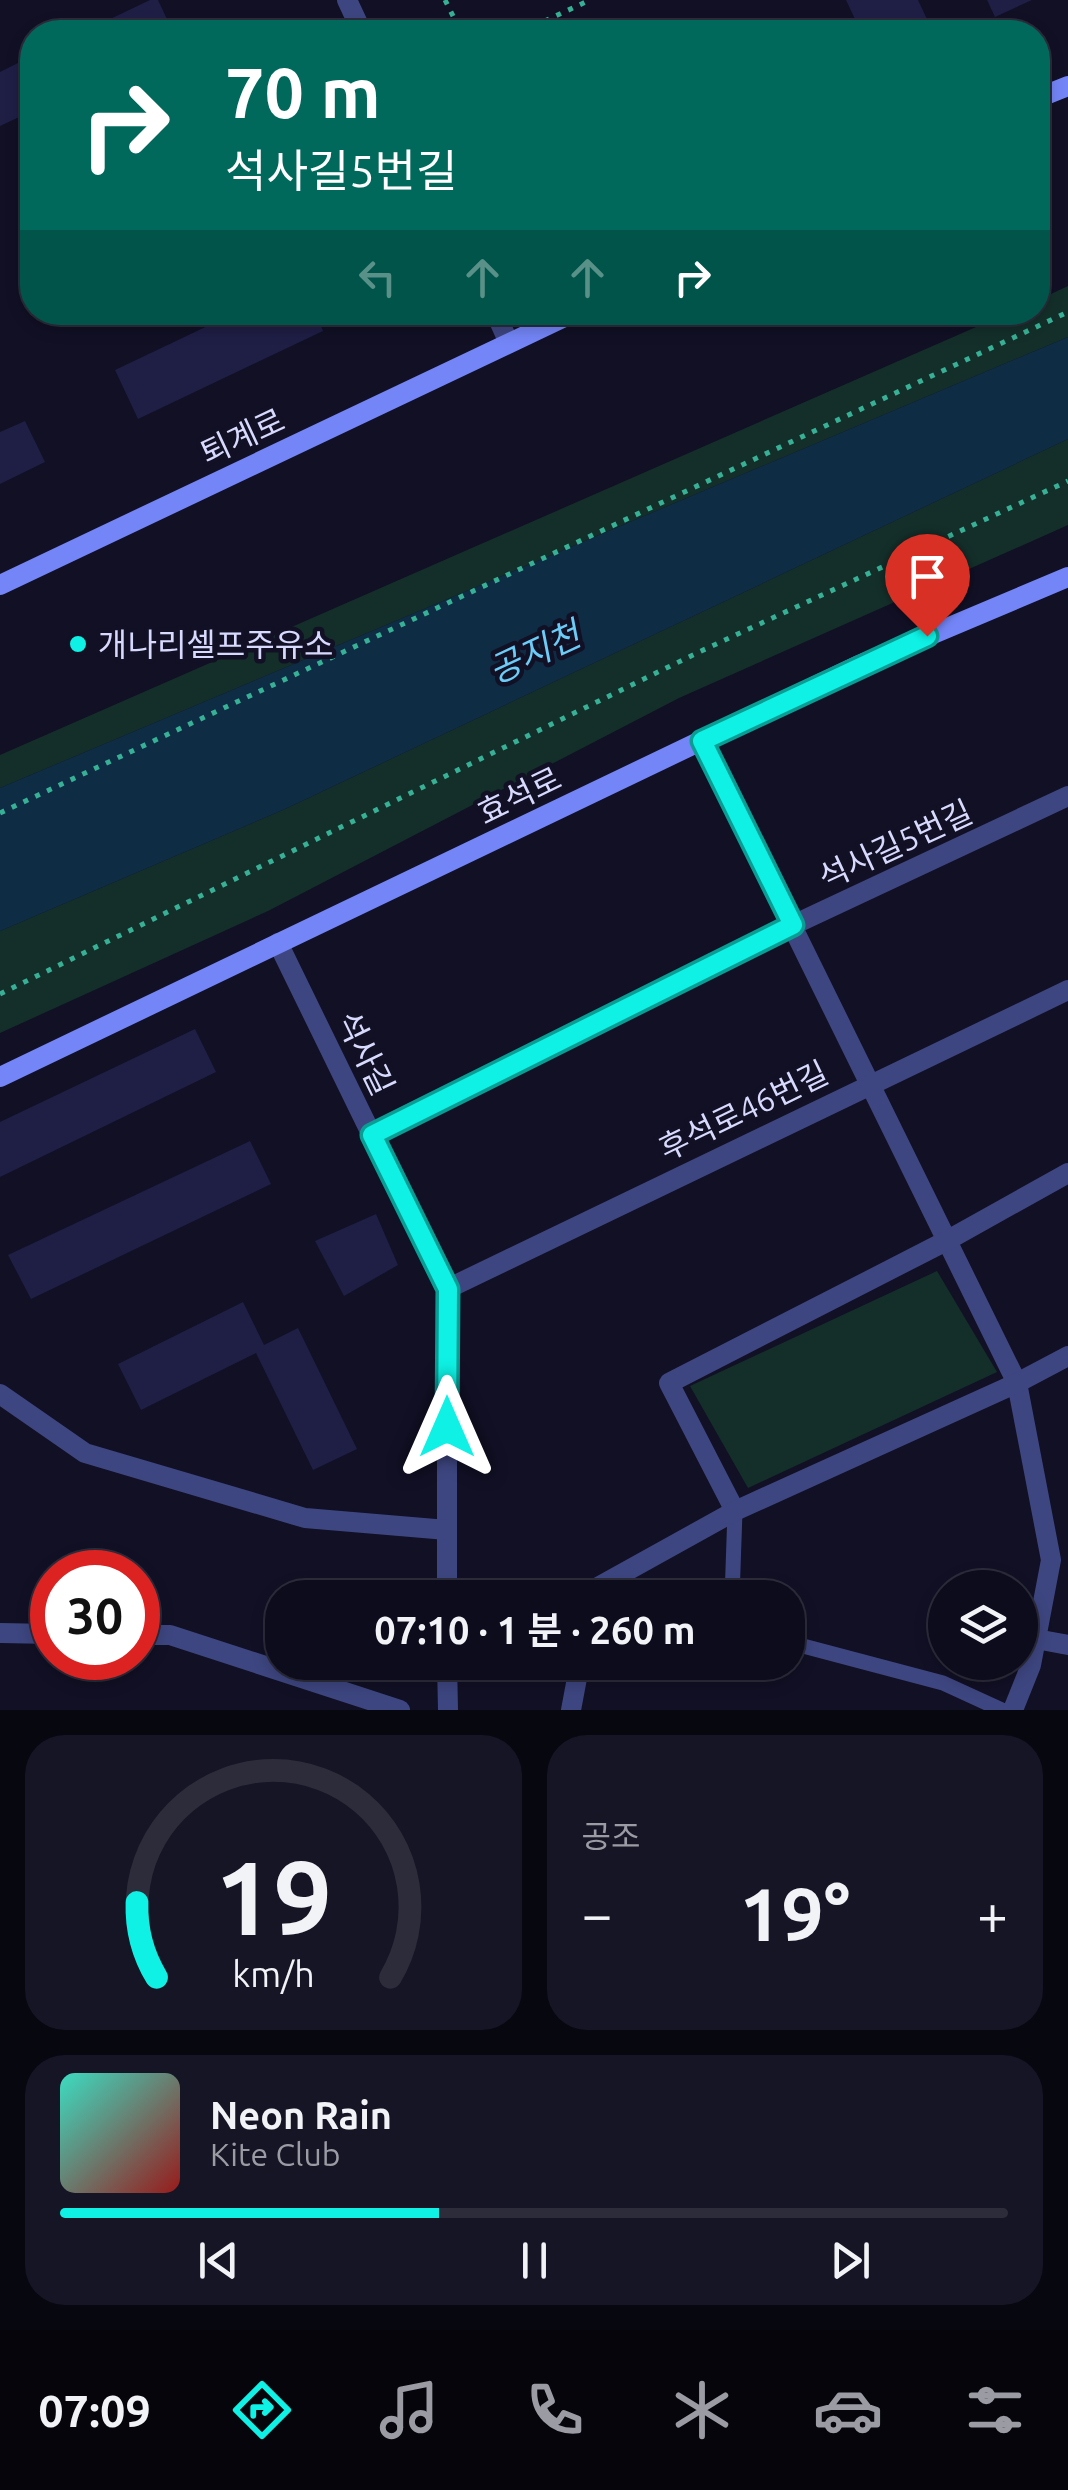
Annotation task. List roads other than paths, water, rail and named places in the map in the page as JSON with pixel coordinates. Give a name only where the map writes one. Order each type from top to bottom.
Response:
[{"type":"street","points":[[501,325],[509,344]]},
{"type":"street","name":"퇴계로","points":[[0,584],[549,325]]},
{"type":"street","name":"효석로","points":[[0,1078],[857,666],[1068,576]]},
{"type":"street","points":[[702,741],[1017,1383],[1039,1478],[1051,1560],[1038,1628]]},
{"type":"street","name":"석사길5번길","points":[[372,1135],[793,925],[1068,796]]},
{"type":"street","name":"석사길","points":[[278,943],[448,1289],[447,1580]]},
{"type":"street","name":"후석로46번길","points":[[448,1289],[870,1082],[1068,990]]},
{"type":"street","points":[[735,1511],[669,1382],[948,1240],[1068,1173]]},
{"type":"street","points":[[611,1580],[735,1511],[1068,1356]]},
{"type":"street","points":[[0,1394],[85,1453],[305,1518],[446,1530]]},
{"type":"street","points":[[0,1633],[30,1634]]},
{"type":"street","points":[[160,1636],[400,1710]]},
{"type":"street","points":[[1038,1639],[1068,1645]]},
{"type":"street","points":[[448,1680],[448,1710]]},
{"type":"street","points":[[571,1710],[577,1680]]},
{"type":"street","points":[[1012,1710],[1025,1680]]},
{"type":"lane","points":[[733,1580],[735,1511]]},
{"type":"lane","points":[[805,1646],[943,1683],[1002,1710]]},
{"type":"water","name":"공지천","points":[[1068,337],[1068,439],[285,809],[0,931],[0,788]]},
{"type":"place","name":"개나리셀프주유소","points":[[78,644]]}]
